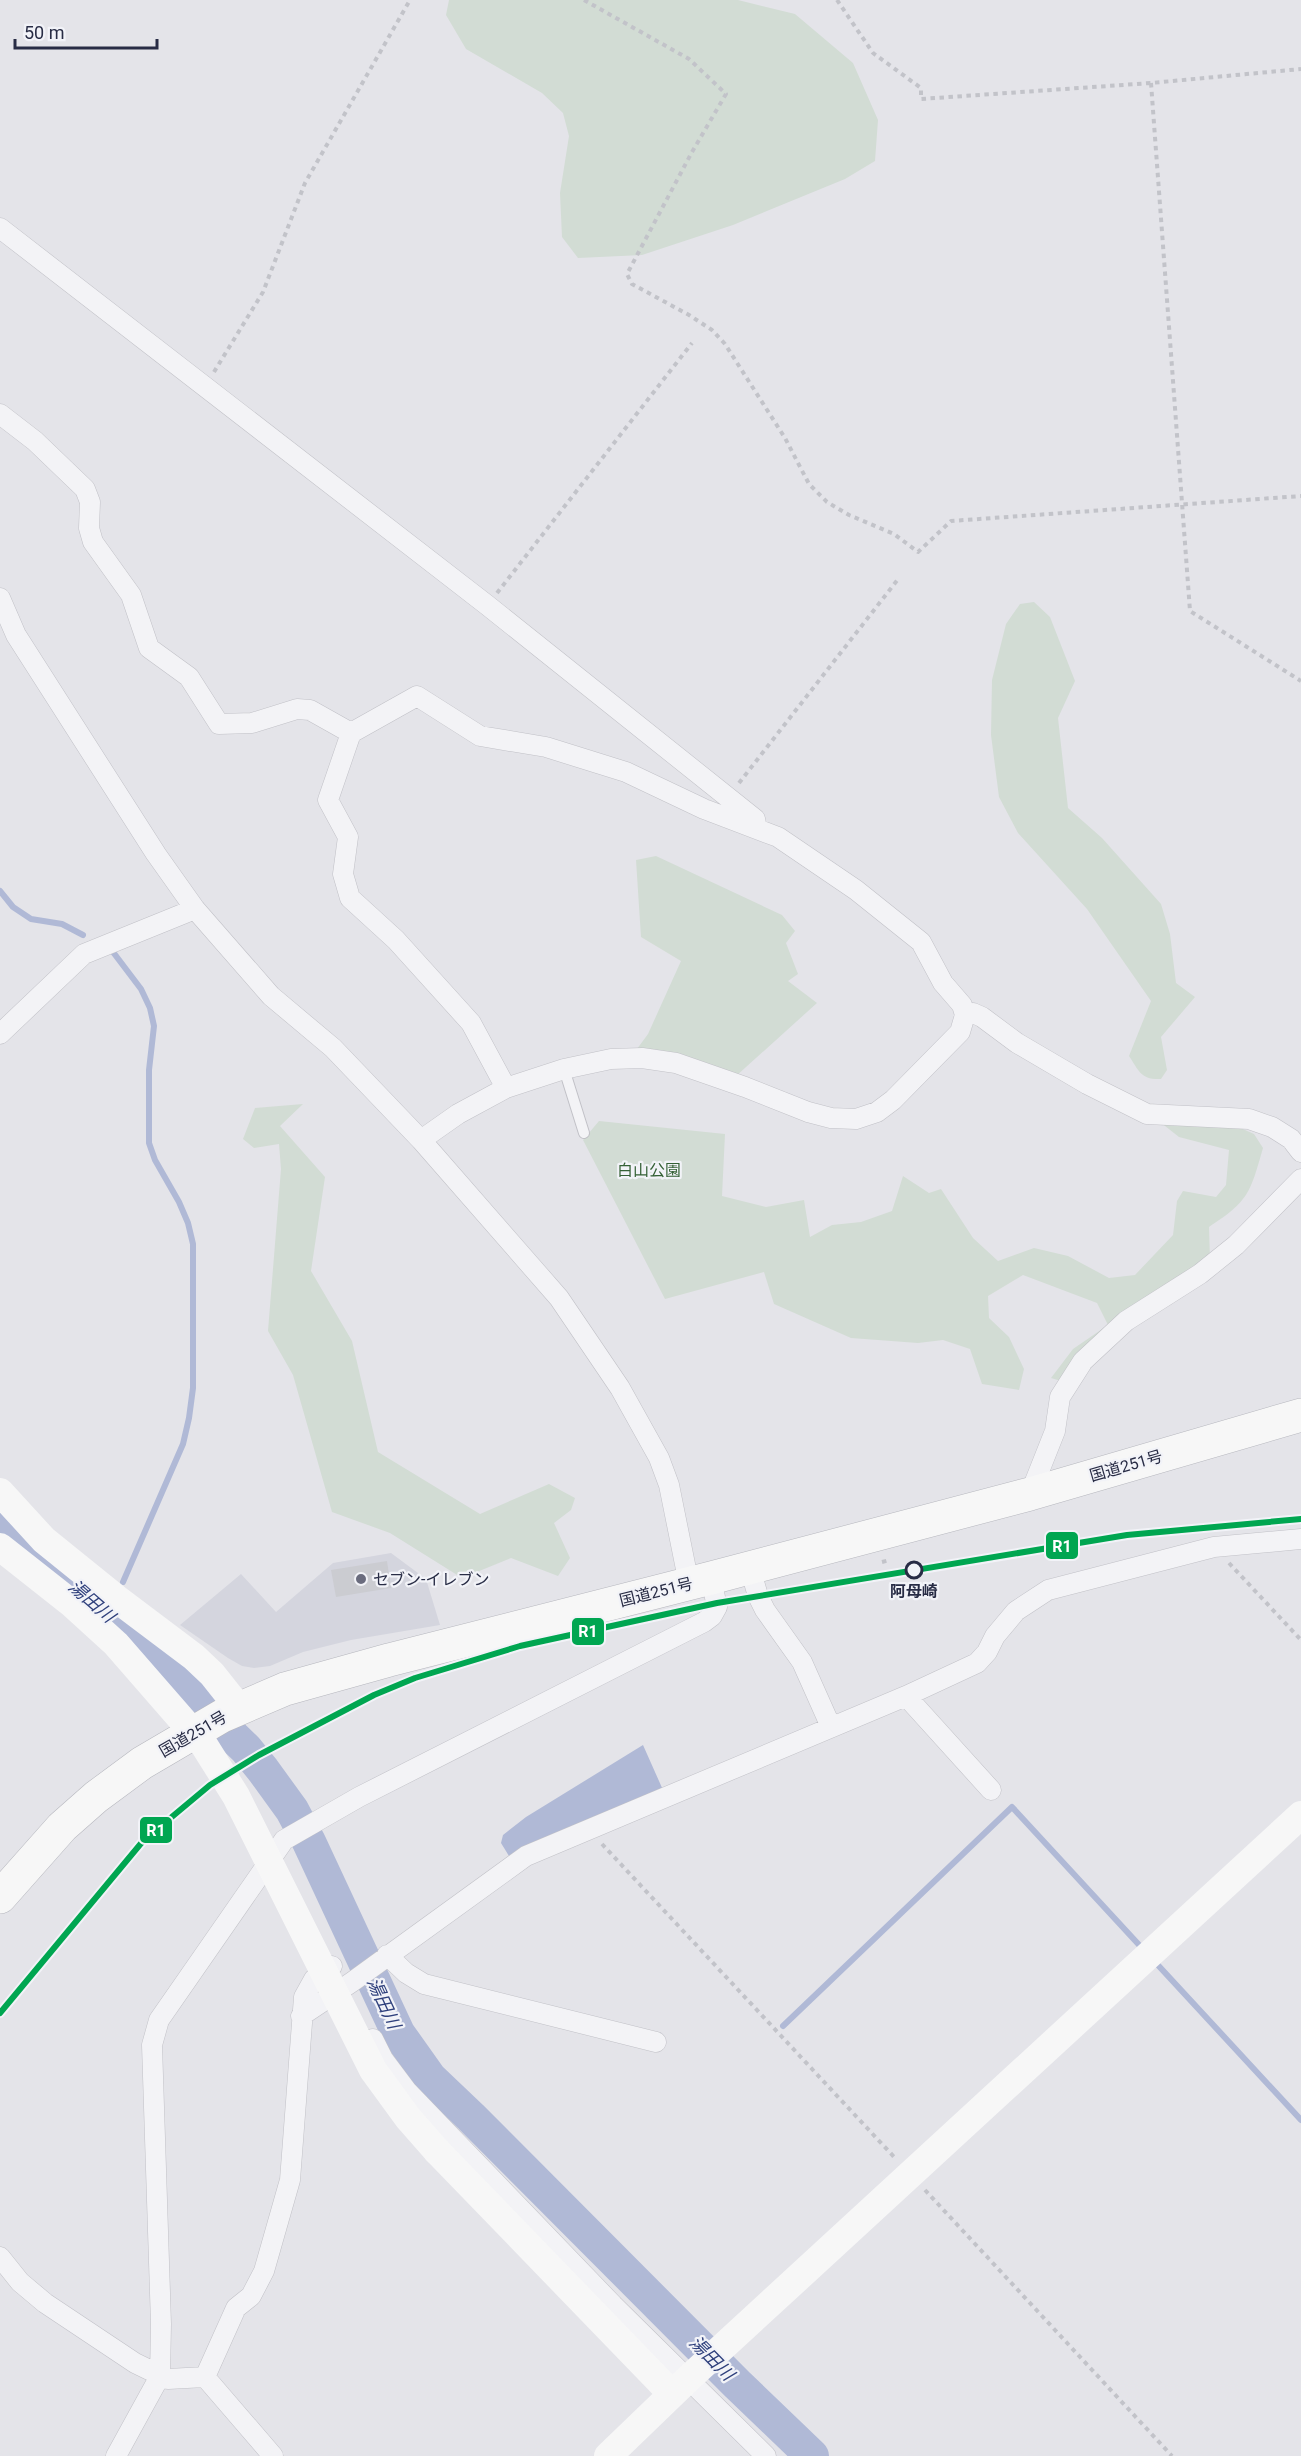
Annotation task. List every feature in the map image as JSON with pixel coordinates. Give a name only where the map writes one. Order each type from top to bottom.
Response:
[{"type":"highway","name":"国道251号","points":[[0,1897],[62,1827],[96,1797],[142,1763],[220,1718],[285,1689],[1030,1494],[1301,1415]]},
{"type":"street","points":[[0,228],[487,605],[755,819],[757,829]]},
{"type":"street","points":[[0,414],[34,441],[85,489],[90,502],[89,528],[93,542],[131,595],[148,648],[189,677],[219,724],[252,723],[297,709],[310,710],[351,733]]},
{"type":"street","points":[[0,598],[22,644],[156,854],[195,909],[271,996],[333,1048],[422,1140],[559,1298],[620,1388],[658,1458],[700,1581],[717,1607],[712,1616],[704,1622],[309,1824],[280,1845],[159,2020],[152,2045],[161,2324],[160,2376],[116,2456]]},
{"type":"street","points":[[422,1140],[458,1114],[506,1088],[564,1069],[611,1059],[642,1058],[675,1063],[808,1112],[831,1118],[856,1119],[877,1112],[893,1100],[960,1032],[965,1015],[962,1005],[943,982],[921,942],[856,890],[778,837],[704,809],[626,772],[546,747],[480,736],[417,696],[351,733],[328,800],[348,837],[343,874],[350,898],[396,940],[471,1023],[506,1088]]},
{"type":"street","points":[[0,1034],[84,954],[195,909]]},
{"type":"street","points":[[965,1015],[974,1013],[982,1017],[1017,1044],[1147,1114],[1249,1119],[1291,1139],[1301,1152]]},
{"type":"street","points":[[1030,1494],[1055,1431],[1060,1397],[1083,1361],[1126,1321],[1200,1274],[1236,1245],[1301,1179]]},
{"type":"street","points":[[0,1492],[44,1540],[194,1657],[212,1674],[220,1718]]},
{"type":"street","points":[[301,2016],[349,1985],[526,1856],[906,1696],[977,1663],[987,1652],[995,1636],[1016,1611],[1048,1590],[1214,1547],[1301,1539]]},
{"type":"street","points":[[0,1547],[71,1603],[116,1644],[204,1745],[236,1796],[373,2070],[408,2118],[437,2151],[766,2456]]},
{"type":"street","points":[[750,1568],[758,1596],[765,1610],[802,1662],[831,1727]]},
{"type":"street","points":[[906,1696],[991,1790]]},
{"type":"street","points":[[608,2456],[686,2381],[1301,1815]]},
{"type":"street","points":[[280,1845],[334,1965],[349,1985],[383,2059],[407,2091],[686,2381]]},
{"type":"street","points":[[383,1958],[424,1984],[656,2042]]},
{"type":"street","points":[[205,2377],[236,2308],[251,2296],[264,2271],[290,2180],[304,1997],[314,1979],[334,1965]]},
{"type":"street","points":[[0,2257],[20,2282],[45,2303],[135,2363],[168,2379],[205,2377]]},
{"type":"street","points":[[205,2377],[273,2456]]},
{"type":"lane","points":[[564,1069],[584,1133]]},
{"type":"path","points":[[204,388],[263,292],[305,183],[410,0]]},
{"type":"path","points":[[585,0],[689,59],[726,94],[692,152],[627,274],[628,279],[632,284],[712,330],[725,344],[785,438],[809,484],[827,502],[849,515],[894,534],[918,552],[951,521],[1301,496]]},
{"type":"path","points":[[837,0],[873,53],[921,88],[921,99],[1151,83],[1301,69]]},
{"type":"path","points":[[1151,83],[1190,611],[1301,681]]},
{"type":"path","points":[[487,605],[692,342]]},
{"type":"path","points":[[728,797],[899,578]]},
{"type":"path","points":[[1214,1547],[1301,1640]]},
{"type":"path","points":[[590,1830],[1172,2456]]},
{"type":"shaded area","points":[[391,1553],[426,1579],[440,1625],[351,1640],[303,1652],[270,1666],[254,1668],[242,1666],[228,1658],[180,1625],[241,1574],[276,1612],[333,1563]]},
{"type":"green space","points":[[449,0],[738,0],[795,14],[853,63],[878,120],[875,161],[845,179],[733,225],[642,255],[578,258],[562,237],[560,193],[569,136],[563,113],[542,93],[466,49],[446,15]]},
{"type":"green space","points":[[1034,602],[1050,617],[1075,681],[1058,718],[1068,808],[1102,838],[1161,904],[1170,934],[1176,983],[1195,997],[1161,1037],[1167,1070],[1161,1079],[1145,1076],[1129,1056],[1151,1001],[1087,909],[1018,833],[999,797],[991,735],[992,680],[1006,624],[1020,604]]},
{"type":"green space","points":[[656,856],[782,915],[795,931],[786,943],[798,974],[788,981],[817,1003],[735,1077],[634,1053],[648,1034],[681,961],[641,937],[636,860]]},
{"type":"green space","points":[[303,1104],[280,1126],[325,1177],[311,1271],[352,1341],[378,1452],[480,1514],[549,1484],[575,1498],[571,1510],[554,1523],[570,1558],[558,1576],[511,1558],[462,1578],[390,1533],[332,1512],[293,1375],[268,1331],[281,1169],[279,1144],[254,1148],[243,1139],[255,1108]]},
{"type":"green space","name":"白山公園","points":[[599,1121],[725,1134],[722,1196],[766,1207],[804,1200],[810,1237],[832,1225],[861,1222],[892,1211],[903,1176],[929,1193],[941,1189],[973,1238],[998,1261],[1034,1248],[1068,1256],[1109,1278],[1135,1275],[1173,1235],[1177,1201],[1183,1191],[1216,1197],[1226,1185],[1229,1150],[1179,1137],[1160,1122],[1236,1126],[1254,1134],[1263,1148],[1255,1176],[1246,1195],[1232,1210],[1209,1227],[1210,1260],[1061,1381],[1051,1378],[1073,1349],[1108,1325],[1097,1303],[1023,1275],[988,1296],[989,1318],[1009,1337],[1024,1369],[1019,1390],[982,1384],[970,1349],[943,1340],[918,1343],[851,1338],[774,1304],[764,1272],[665,1299],[583,1140]]},
{"type":"water","points":[[643,1745],[663,1790],[541,1839],[509,1856],[501,1843],[503,1835],[526,1817]]},
{"type":"building","name":"セブン-イレブン","points":[[387,1561],[391,1588],[336,1597],[331,1570]]},
{"type":"waterway","points":[[0,891],[13,907],[31,919],[62,924],[83,935]]},
{"type":"waterway","points":[[113,952],[141,989],[150,1008],[154,1026],[149,1070],[149,1143],[155,1160],[179,1202],[188,1223],[193,1244],[193,1388],[189,1418],[183,1444],[123,1582]]},
{"type":"waterway","name":"湯田川","points":[[0,1521],[158,1658],[183,1688],[246,1749],[263,1770],[292,1810],[309,1842],[398,2033],[430,2078],[812,2456]]},
{"type":"waterway","points":[[783,2026],[1012,1807],[1141,1947]]},
{"type":"waterway","points":[[1156,1963],[1301,2120]]},
{"type":"transit line","name":"R1","points":[[0,2013],[143,1841],[210,1785],[259,1755],[374,1695],[415,1678],[520,1646],[717,1603],[1127,1535],[1301,1519]]},
{"type":"place","name":"阿母崎","points":[[914,1570]]},
{"type":"place","name":"セブン-イレブン","points":[[361,1579]]}]
